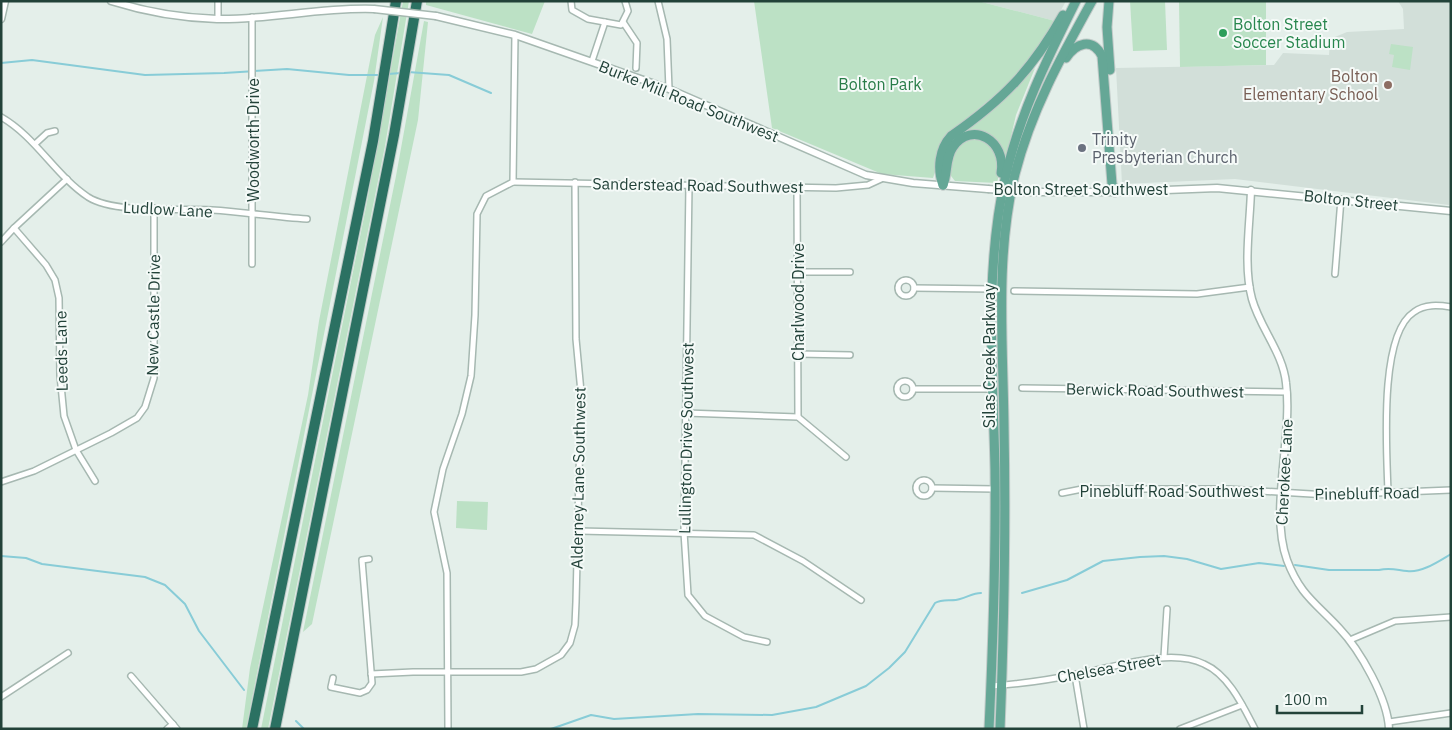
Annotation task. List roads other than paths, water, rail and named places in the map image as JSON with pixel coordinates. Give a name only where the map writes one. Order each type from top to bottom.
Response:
[{"type":"highway","points":[[252,729],[373,141],[396,1]]},
{"type":"highway","points":[[275,729],[391,154],[416,1]]},
{"type":"main road","points":[[943,185],[939,175],[945,142],[1000,99],[1024,74],[1051,36],[1070,1]]},
{"type":"main road","name":"Silas Creek Parkway","points":[[988,729],[995,489],[993,289],[997,226],[1005,180],[1016,135],[1039,75],[1076,1]]},
{"type":"main road","points":[[1109,1],[1107,27],[1117,184],[1115,192]]},
{"type":"main road","name":"Silas Creek Parkway","points":[[1000,729],[1006,553],[1004,262],[1015,174],[1042,93],[1089,4]]},
{"type":"main road","points":[[1042,93],[1052,84],[1075,47],[1087,43],[1099,51],[1104,65],[1112,184],[1115,192]]},
{"type":"main road","points":[[943,185],[947,176],[948,156],[956,143],[973,136],[991,141],[1000,150],[1002,159],[996,203],[997,226]]},
{"type":"street","points":[[1,19],[4,1]]},
{"type":"street","name":"Burke Mill Road Southwest","points":[[111,1],[148,12],[218,19],[331,9],[374,9],[436,16],[515,35],[670,89],[853,171],[881,179]]},
{"type":"street","points":[[218,1],[218,19]]},
{"type":"street","points":[[571,1],[572,10],[578,15],[621,25],[628,11],[625,1]]},
{"type":"street","points":[[658,1],[667,39],[670,89]]},
{"type":"street","name":"Woodworth Drive","points":[[252,17],[252,264]]},
{"type":"street","points":[[592,61],[606,22]]},
{"type":"street","points":[[623,22],[637,43],[636,68]]},
{"type":"street","points":[[448,729],[447,573],[434,512],[443,469],[462,414],[471,376],[475,315],[476,214],[486,196],[512,182],[515,35]]},
{"type":"street","name":"Ludlow Lane","points":[[1,117],[11,123],[35,144],[67,179],[89,197],[114,206],[213,210],[307,219]]},
{"type":"street","points":[[35,144],[47,133],[55,131]]},
{"type":"street","points":[[1,242],[67,179]]},
{"type":"street","name":"Bolton Street Southwest","points":[[881,179],[1027,192],[1115,192],[1218,188],[1251,190]]},
{"type":"street","name":"Sanderstead Road Southwest","points":[[512,182],[832,188],[868,185],[881,179]]},
{"type":"street","name":"Alderney Lane Southwest","points":[[371,674],[529,671],[544,666],[561,655],[570,643],[575,625],[579,531],[581,392],[576,339],[575,182]]},
{"type":"street","name":"Lullington Drive Southwest","points":[[689,184],[684,532],[688,595],[705,616],[744,638],[767,642]]},
{"type":"street","name":"Charlwood Drive","points":[[798,187],[798,416]]},
{"type":"street","name":"Bolton Street","points":[[1251,190],[1451,211]]},
{"type":"street","name":"Cherokee Lane","points":[[1251,190],[1248,270],[1250,287],[1255,308],[1282,364],[1287,392],[1282,492],[1282,540],[1296,580],[1308,598],[1350,640],[1379,694],[1389,725]]},
{"type":"street","points":[[1335,274],[1341,199]]},
{"type":"street","name":"New Castle Drive","points":[[1,482],[34,471],[137,418],[150,393],[154,378],[154,208]]},
{"type":"street","name":"Leeds Lane","points":[[14,228],[46,265],[58,290],[62,404],[68,431],[76,450],[95,481]]},
{"type":"street","points":[[798,272],[850,272]]},
{"type":"street","points":[[1014,291],[1196,294],[1250,287]]},
{"type":"street","points":[[914,288],[993,289]]},
{"type":"street","points":[[1388,493],[1386,406],[1390,365],[1397,336],[1401,326],[1413,312],[1432,306],[1451,307]]},
{"type":"street","points":[[798,354],[850,355]]},
{"type":"street","name":"Berwick Road Southwest","points":[[1022,388],[1287,392]]},
{"type":"street","points":[[913,389],[994,389]]},
{"type":"street","points":[[686,412],[798,416],[846,457]]},
{"type":"street","points":[[932,488],[995,489]]},
{"type":"street","name":"Pinebluff Road Southwest","points":[[1062,493],[1082,489],[1282,492]]},
{"type":"street","name":"Pinebluff Road","points":[[1282,492],[1328,495],[1451,490]]},
{"type":"street","points":[[579,531],[754,535],[803,560],[861,600]]},
{"type":"street","points":[[333,678],[332,687],[360,693],[370,687],[371,674],[362,560],[369,559]]},
{"type":"street","points":[[1164,657],[1167,609]]},
{"type":"street","points":[[1350,640],[1395,620],[1451,617]]},
{"type":"street","points":[[1,697],[68,653]]},
{"type":"street","name":"Chelsea Street","points":[[990,686],[1075,675],[1164,657],[1190,659],[1211,668],[1226,682],[1242,705],[1255,729]]},
{"type":"street","points":[[1075,675],[1084,729]]},
{"type":"street","points":[[132,676],[177,729]]},
{"type":"street","points":[[1180,729],[1242,705]]},
{"type":"street","points":[[1389,725],[1451,713]]},
{"type":"street","points":[[167,729],[173,724]]},
{"type":"waterway","points":[[1,63],[32,60],[145,75],[287,69],[349,75],[381,75]]},
{"type":"waterway","points":[[408,72],[449,75],[491,93]]},
{"type":"waterway","points":[[388,74],[401,73]]},
{"type":"waterway","points":[[1295,565],[1329,570],[1390,569],[1413,571],[1430,566],[1451,554]]},
{"type":"waterway","points":[[1,556],[26,558],[42,564],[145,577],[165,585],[185,604],[199,631],[244,690]]},
{"type":"waterway","points":[[1022,593],[1067,580],[1103,561],[1140,557],[1164,556],[1187,559],[1221,569],[1259,563],[1284,566]]},
{"type":"waterway","points":[[551,729],[591,715],[614,719],[698,714],[772,715],[816,707],[866,686],[889,668],[905,652],[935,603],[957,600],[981,593]]},
{"type":"waterway","points":[[296,721],[304,729]]},
{"type":"place","name":"Bolton Street Soccer Stadium","points":[[1223,33]]},
{"type":"place","name":"Bolton Elementary School","points":[[1388,85]]},
{"type":"place","name":"Trinity Presbyterian Church","points":[[1082,148]]},
{"type":"park label","name":"Bolton Park","points":[[880,84]]}]
